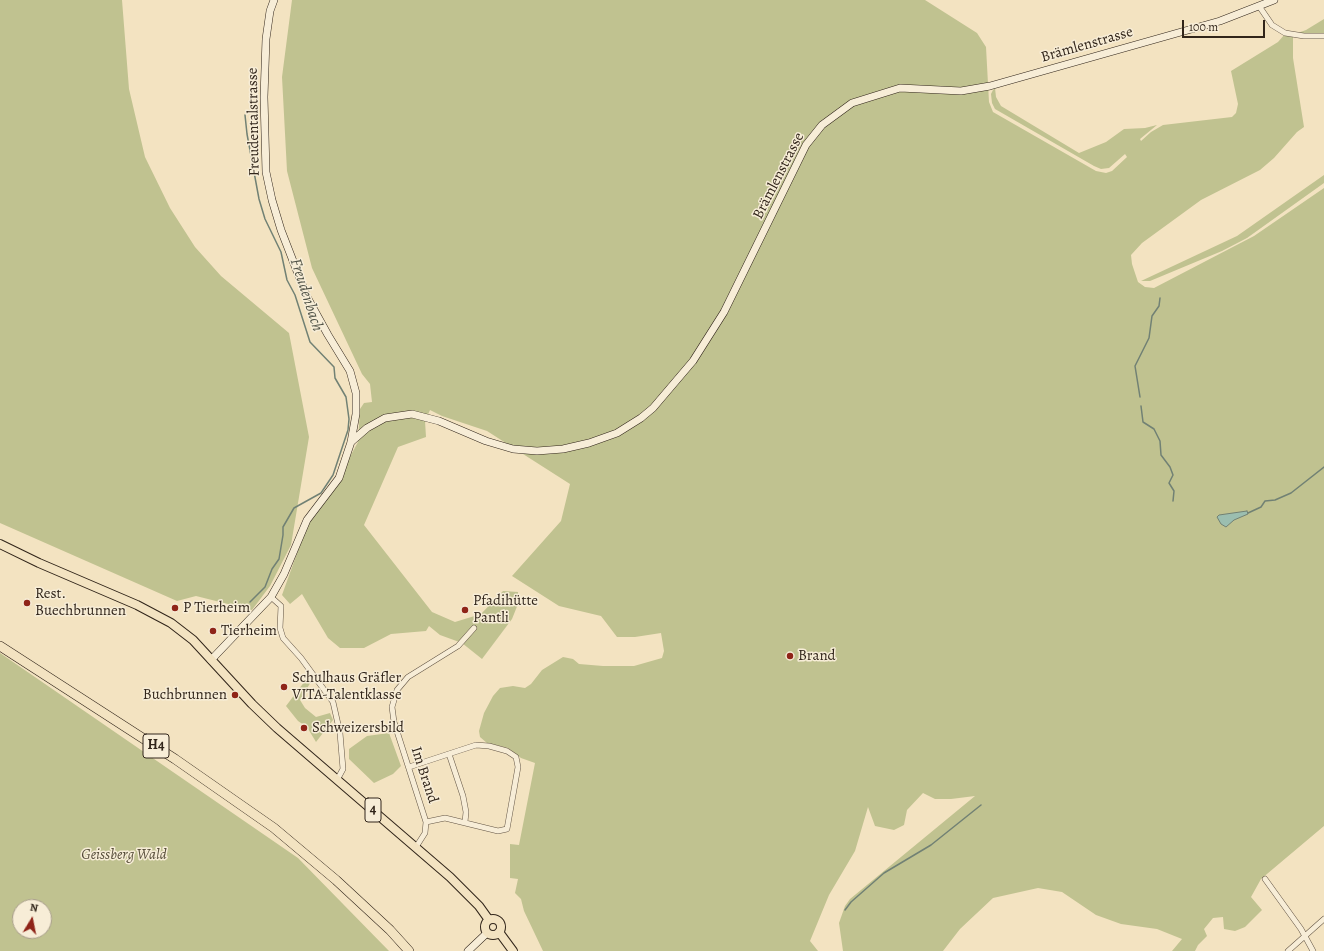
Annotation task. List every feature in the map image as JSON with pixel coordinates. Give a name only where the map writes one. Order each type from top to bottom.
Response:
[{"type":"highway","name":"H4","points":[[0,646],[175,759],[246,807],[315,862],[390,930],[408,951]]},
{"type":"highway","name":"H4","points":[[373,915],[403,951]]},
{"type":"main road","name":"4","points":[[0,544],[39,563],[152,612],[182,631],[252,704],[337,780],[416,846],[470,896],[489,920],[494,919],[499,922],[501,929],[499,932],[513,951]]},
{"type":"main road","points":[[489,920],[485,926],[488,933],[494,935],[499,932]]},
{"type":"street","name":"Freudentalstrasse","points":[[211,660],[271,597],[284,574],[306,520],[339,478],[352,442],[356,393],[350,371],[307,297],[281,230],[272,200],[266,172],[264,97],[266,39],[270,11],[274,0]]},
{"type":"street","name":"Brämlenstrasse","points":[[352,442],[367,428],[385,418],[412,414],[439,421],[486,441],[513,449],[537,451],[563,449],[590,443],[617,433],[641,418],[653,408],[694,361],[724,312],[806,145],[822,125],[852,103],[900,88],[962,92],[990,86],[1220,20],[1274,0]]},
{"type":"street","points":[[1259,6],[1272,24],[1285,33],[1304,36],[1324,36]]},
{"type":"street","points":[[271,597],[281,606],[280,628],[283,638],[301,658],[333,702],[340,733],[343,769],[337,780]]},
{"type":"street","name":"Im Brand","points":[[416,846],[425,833],[426,822],[394,722],[392,708],[397,690],[408,678],[458,646],[474,628]]},
{"type":"street","points":[[409,767],[476,745],[489,746],[507,751],[516,757],[518,767],[507,828],[498,831],[445,818],[426,822]]},
{"type":"street","points":[[449,754],[463,796],[466,812],[465,822]]},
{"type":"street","points":[[1265,879],[1313,951]]},
{"type":"street","points":[[1288,951],[1324,919]]},
{"type":"street","points":[[468,951],[488,933]]},
{"type":"green space","points":[[0,0],[122,0],[129,89],[145,157],[170,208],[195,247],[221,276],[289,333],[309,437],[291,545],[270,586],[252,610],[196,596],[177,601],[0,523]]},
{"type":"green space","points":[[292,0],[925,0],[977,33],[986,47],[989,102],[993,112],[1096,171],[1106,173],[1112,171],[1127,157],[1125,154],[1109,168],[1101,169],[1094,166],[995,109],[992,103],[991,94],[993,90],[995,88],[996,97],[1001,106],[1079,153],[1106,142],[1124,129],[1145,128],[1157,125],[1140,139],[1141,141],[1151,132],[1163,125],[1232,117],[1236,113],[1238,104],[1231,71],[1278,42],[1285,34],[1293,36],[1293,58],[1304,127],[1297,132],[1274,158],[1260,170],[1201,200],[1142,243],[1131,255],[1132,264],[1138,282],[1145,287],[1154,288],[1254,236],[1324,188],[1324,826],[1261,879],[1251,897],[1262,910],[1245,927],[1235,931],[1224,929],[1223,917],[1213,918],[1204,929],[1207,936],[1198,945],[1195,951],[1172,951],[1182,939],[1157,929],[1121,924],[1096,915],[1062,892],[1038,888],[993,898],[960,929],[943,951],[843,951],[839,923],[845,906],[850,899],[975,796],[935,799],[923,793],[907,810],[904,825],[894,830],[875,826],[868,807],[855,851],[829,895],[810,941],[818,951],[543,951],[524,911],[521,899],[515,893],[518,879],[510,878],[510,844],[519,845],[535,763],[521,758],[508,748],[487,743],[480,737],[479,731],[484,713],[493,696],[500,688],[513,686],[525,688],[531,684],[542,670],[563,657],[573,659],[579,664],[603,666],[634,666],[662,658],[664,651],[661,633],[635,637],[617,637],[601,616],[559,606],[512,576],[561,521],[570,484],[487,431],[442,416],[430,410],[425,421],[426,437],[398,447],[364,525],[432,612],[455,622],[481,614],[503,591],[518,592],[518,604],[512,619],[482,659],[462,643],[440,635],[429,626],[426,631],[391,634],[364,648],[340,648],[328,638],[302,594],[290,604],[282,595],[309,520],[329,495],[358,442],[360,409],[364,403],[372,402],[370,384],[362,374],[312,268],[287,171],[282,77]]},
{"type":"green space","points":[[1324,19],[1324,34],[1295,34],[1306,30]]},
{"type":"green space","points":[[1324,175],[1324,183],[1247,238],[1222,251],[1150,281],[1141,281],[1237,236]]},
{"type":"green space","name":"Geissberg Wald","points":[[0,653],[298,858],[389,951],[0,951]]},
{"type":"green space","points":[[308,677],[312,680],[300,700],[305,708],[316,717],[330,713],[333,720],[316,742],[307,727],[298,721],[286,706]]},
{"type":"green space","points":[[389,733],[401,766],[393,774],[374,783],[349,759],[349,749],[367,736]]},
{"type":"shaded area","points":[[1247,511],[1248,514],[1234,520],[1226,527],[1221,524],[1217,517],[1219,515]]},
{"type":"waterway","name":"Freudenbach","points":[[245,115],[259,199],[265,219],[281,252],[287,280],[295,295],[310,342],[334,367],[335,378],[346,397],[349,419],[348,430],[333,475],[321,493],[294,508],[283,527],[279,559],[272,569],[265,587],[250,602]]},
{"type":"waterway","points":[[1140,397],[1135,366],[1149,338],[1152,316],[1159,306],[1160,298]]},
{"type":"waterway","points":[[1141,406],[1143,422],[1154,429],[1160,441],[1161,455],[1170,467],[1173,475],[1169,483],[1174,491],[1173,501]]},
{"type":"waterway","points":[[1248,513],[1261,507],[1265,501],[1275,500],[1291,493],[1324,467]]},
{"type":"waterway","points":[[845,910],[851,902],[884,873],[931,845],[981,805]]},
{"type":"place","name":"Rest. Buechbrunnen","points":[[27,603]]},
{"type":"place","name":"P Tierheim","points":[[175,608]]},
{"type":"place","name":"Pfadihütte Pantli","points":[[465,610]]},
{"type":"place","name":"Tierheim","points":[[213,631]]},
{"type":"place","name":"Brand","points":[[790,656]]},
{"type":"place","name":"Schulhaus Gräfler VITA-Talentklasse","points":[[284,687]]},
{"type":"place","name":"Buchbrunnen","points":[[235,695]]},
{"type":"place","name":"Schweizersbild","points":[[304,728]]}]
